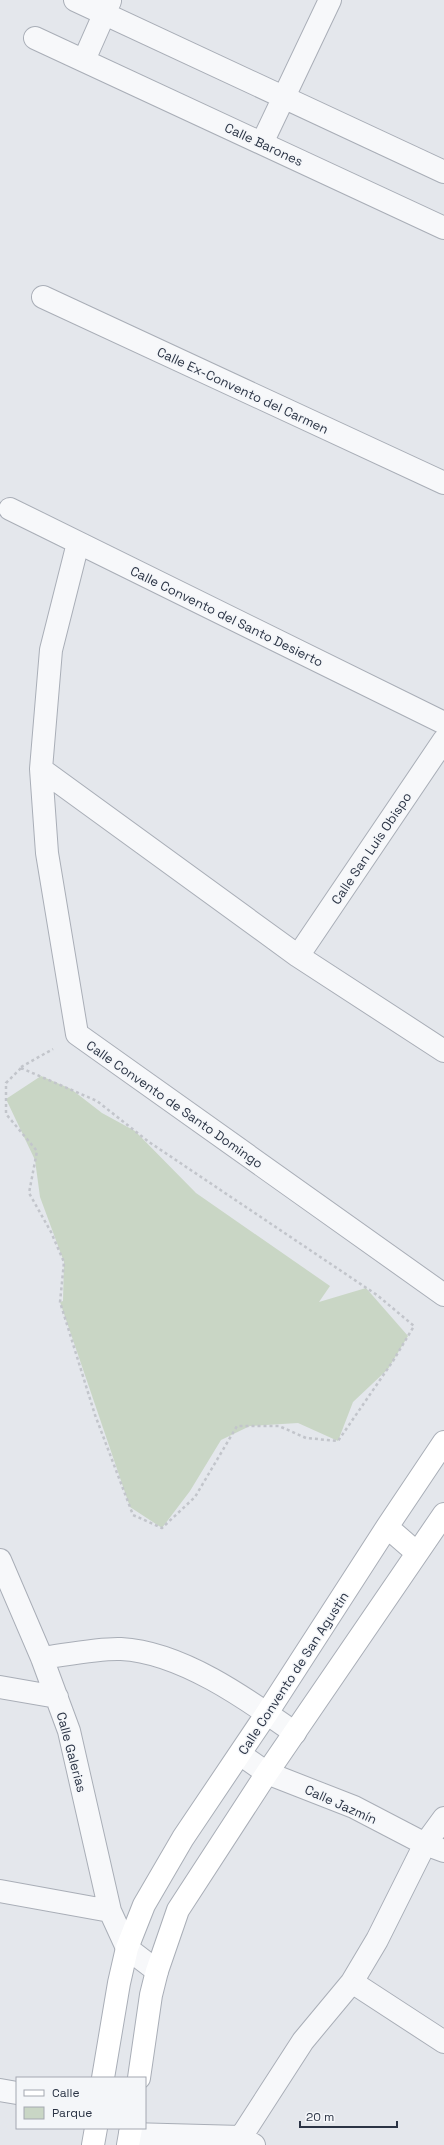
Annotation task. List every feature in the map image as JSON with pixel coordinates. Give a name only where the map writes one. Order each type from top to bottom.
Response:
[{"type":"street","points":[[75,0],[108,7],[284,96],[444,172]]},
{"type":"street","points":[[262,143],[330,0]]},
{"type":"street","points":[[84,60],[108,7]]},
{"type":"street","name":"Calle Barones","points":[[36,38],[444,228]]},
{"type":"street","name":"Calle Ex-Convento del Carmen","points":[[43,297],[444,484]]},
{"type":"street","name":"Calle Convento del Santo Desierto","points":[[10,509],[444,723]]},
{"type":"street","name":"Calle Convento de Santo Domingo","points":[[78,543],[51,650],[41,769],[47,853],[78,1034],[444,1295]]},
{"type":"street","name":"Calle San Luis Obispo","points":[[298,956],[444,740]]},
{"type":"street","points":[[41,769],[298,956],[444,1051]]},
{"type":"street","name":"Calle Convento de San Agustin","points":[[127,1948],[144,1905],[183,1838],[240,1754],[444,1442]]},
{"type":"street","points":[[138,2077],[151,1995],[157,1972],[178,1910],[267,1773],[444,1514]]},
{"type":"street","points":[[387,1527],[417,1553]]},
{"type":"street","name":"Calle Galerias","points":[[0,1560],[42,1658],[69,1731],[110,1911],[127,1948],[157,1972]]},
{"type":"street","points":[[42,1658],[120,1649],[155,1654],[193,1669],[267,1713],[295,1733]]},
{"type":"street","points":[[0,1687],[57,1697]]},
{"type":"street","name":"Calle Jazmín","points":[[240,1754],[267,1773],[354,1807],[435,1848]]},
{"type":"street","points":[[130,2136],[247,2141],[303,2041],[352,1982],[435,1848],[444,1818]]},
{"type":"street","points":[[0,1890],[110,1911]]},
{"type":"street","points":[[103,2077],[119,1983],[127,1948]]},
{"type":"street","points":[[352,1982],[444,2042]]},
{"type":"street","points":[[0,2090],[16,2093]]},
{"type":"street","points":[[93,2145],[96,2129]]},
{"type":"path","points":[[21,1068],[97,1101],[149,1142],[377,1295],[414,1326],[393,1361],[338,1441],[306,1438],[279,1426],[237,1426],[194,1497],[162,1528],[133,1515],[94,1415],[60,1302],[64,1262],[51,1232],[29,1193],[37,1151],[6,1114],[6,1083],[21,1068],[78,1034]]},
{"type":"green space","points":[[41,1076],[71,1089],[102,1113],[135,1131],[196,1193],[330,1286],[319,1302],[366,1288],[408,1336],[388,1369],[353,1402],[338,1441],[298,1423],[250,1426],[221,1440],[190,1491],[162,1528],[130,1507],[60,1302],[63,1301],[64,1262],[40,1197],[35,1160],[6,1099]]}]
